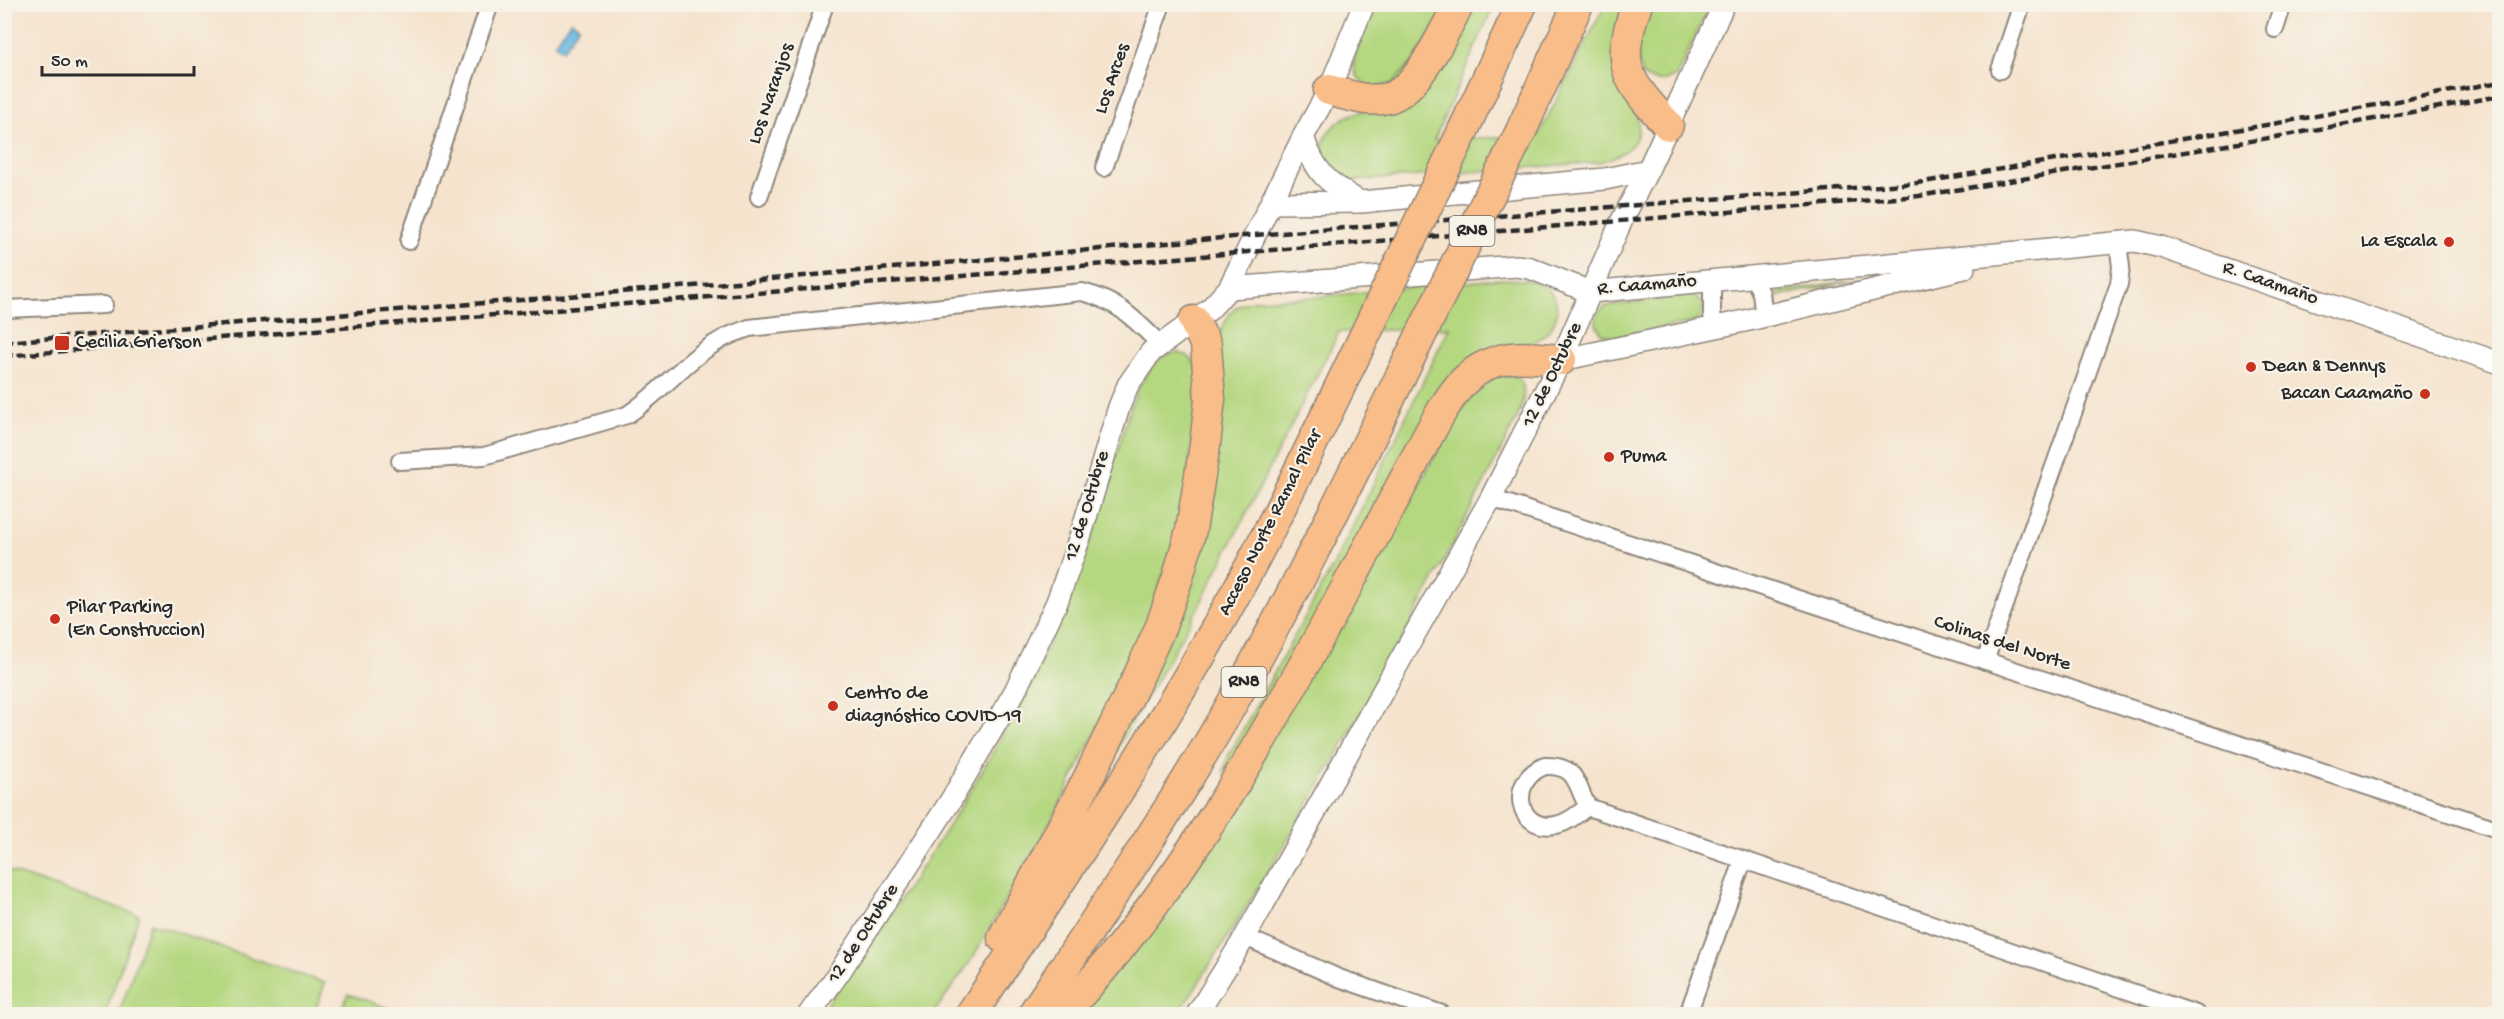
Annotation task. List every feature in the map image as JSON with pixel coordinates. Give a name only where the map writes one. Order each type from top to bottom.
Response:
[{"type":"highway","points":[[1329,90],[1372,99],[1387,99],[1403,92],[1417,78],[1459,4]]},
{"type":"highway","name":"Acceso Norte Ramal Pilar","points":[[971,1014],[1076,860],[1151,740],[1246,573],[1364,338],[1522,4]]},
{"type":"highway","name":"RN8","points":[[1034,1014],[1131,867],[1233,702],[1322,535],[1424,332],[1521,131],[1578,4]]},
{"type":"highway","points":[[1637,4],[1627,32],[1624,51],[1626,65],[1633,85],[1668,125]]},
{"type":"highway","points":[[963,1014],[1119,716],[1161,626],[1178,578],[1191,531],[1210,399],[1206,345],[1194,321]]},
{"type":"highway","points":[[1062,1014],[1085,990],[1145,917],[1194,847],[1315,646],[1427,439],[1463,382],[1477,371],[1506,358],[1522,356],[1561,360]]},
{"type":"street","points":[[409,241],[490,4]]},
{"type":"street","name":"Los Naranjos","points":[[759,197],[825,4]]},
{"type":"street","name":"Los Arces","points":[[1104,168],[1162,4]]},
{"type":"street","name":"12 de Octubre","points":[[809,1014],[839,973],[951,800],[1015,691],[1057,602],[1081,534],[1119,407],[1139,367],[1160,344],[1210,309],[1229,288],[1303,137],[1329,90],[1364,4]]},
{"type":"street","name":"12 de Octubre","points":[[1197,1014],[1245,937],[1491,498],[1561,360],[1621,222],[1648,170],[1724,4]]},
{"type":"street","points":[[2000,70],[2022,4]]},
{"type":"street","points":[[2275,28],[2283,4]]},
{"type":"street","points":[[1303,137],[1312,162],[1323,176],[1335,187],[1361,202]]},
{"type":"street","points":[[1271,203],[1361,202],[1605,179],[1648,170]]},
{"type":"street","name":"R. Caamaño","points":[[1229,288],[1516,266],[1530,268],[1590,292],[2135,241],[2161,247],[2499,363]]},
{"type":"street","points":[[1985,661],[2119,284],[2121,267],[2118,243]]},
{"type":"street","name":"R. Caamaño","points":[[1561,360],[1717,328],[2034,251]]},
{"type":"street","points":[[1753,277],[1761,293],[1764,317]]},
{"type":"street","points":[[1712,281],[1712,315],[1717,328]]},
{"type":"street","points":[[400,461],[484,456],[627,415],[644,404],[706,349],[719,340],[749,328],[1082,291],[1102,297],[1124,310],[1160,344]]},
{"type":"street","points":[[4,309],[104,305]]},
{"type":"street","name":"Colinas del Norte","points":[[1491,498],[2499,830]]},
{"type":"street","points":[[1588,807],[2196,1014]]},
{"type":"street","points":[[1688,1014],[1743,861]]},
{"type":"street","points":[[1245,937],[1339,978],[1442,1014]]},
{"type":"green space","points":[[1469,4],[1494,5],[1434,140],[1538,136],[1605,5],[1628,5],[1638,120],[1636,138],[1632,144],[1619,155],[1600,162],[1345,181],[1327,164],[1323,154],[1326,136],[1339,122],[1366,110]]},
{"type":"green space","points":[[1376,5],[1448,5],[1401,82],[1371,88],[1358,77],[1354,60],[1358,44]]},
{"type":"green space","points":[[1647,5],[1710,5],[1677,75],[1665,81],[1651,80],[1642,76],[1634,36]]},
{"type":"green space","points":[[1868,278],[1774,297],[1778,292]]},
{"type":"green space","points":[[1498,279],[1531,281],[1549,291],[1557,305],[1554,322],[1549,330],[1537,340],[1523,346],[1484,355],[1254,729],[1223,773],[1229,755],[1338,557],[1449,328],[1339,332],[1197,610],[1095,787],[1167,634],[1217,338],[1231,311],[1242,304],[1257,300],[1315,297]]},
{"type":"green space","points":[[1690,295],[1697,298],[1703,305],[1702,315],[1696,322],[1612,337],[1602,334],[1596,324],[1597,313],[1606,306]]},
{"type":"green space","points":[[1177,352],[1188,356],[1202,371],[1183,511],[1146,629],[1059,806],[972,959],[933,1014],[820,1014],[927,859],[994,750],[1024,695],[1052,638],[1081,566],[1134,398],[1146,374],[1154,364],[1164,356]]},
{"type":"green space","points":[[1492,372],[1515,373],[1519,377],[1524,391],[1520,412],[1441,566],[1358,718],[1315,794],[1225,942],[1178,1014],[1082,1014],[1341,622],[1457,417],[1477,386]]},
{"type":"green space","points":[[5,870],[139,915],[105,1014],[5,1014]]},
{"type":"green space","points":[[150,923],[325,983],[314,1014],[119,1014]]},
{"type":"green space","points":[[348,994],[405,1014],[340,1014]]},
{"type":"water","points":[[571,20],[579,26],[563,50],[555,44]]},
{"type":"railway","points":[[4,342],[693,286],[1255,235],[1917,183],[2278,123],[2500,82]]},
{"type":"railway","points":[[4,356],[1919,196],[2281,136],[2500,96]]},
{"type":"place","name":"La Escala","points":[[2449,242]]},
{"type":"place","name":"Cecilia Grierson","points":[[62,343]]},
{"type":"place","name":"Dean & Dennys","points":[[2251,367]]},
{"type":"place","name":"Bacan Caamaño","points":[[2425,394]]},
{"type":"place","name":"Puma","points":[[1609,457]]},
{"type":"place","name":"Pilar Parking (En Construccion)","points":[[55,619]]},
{"type":"place","name":"Centro de diagnóstico COVID-19","points":[[833,706]]}]
